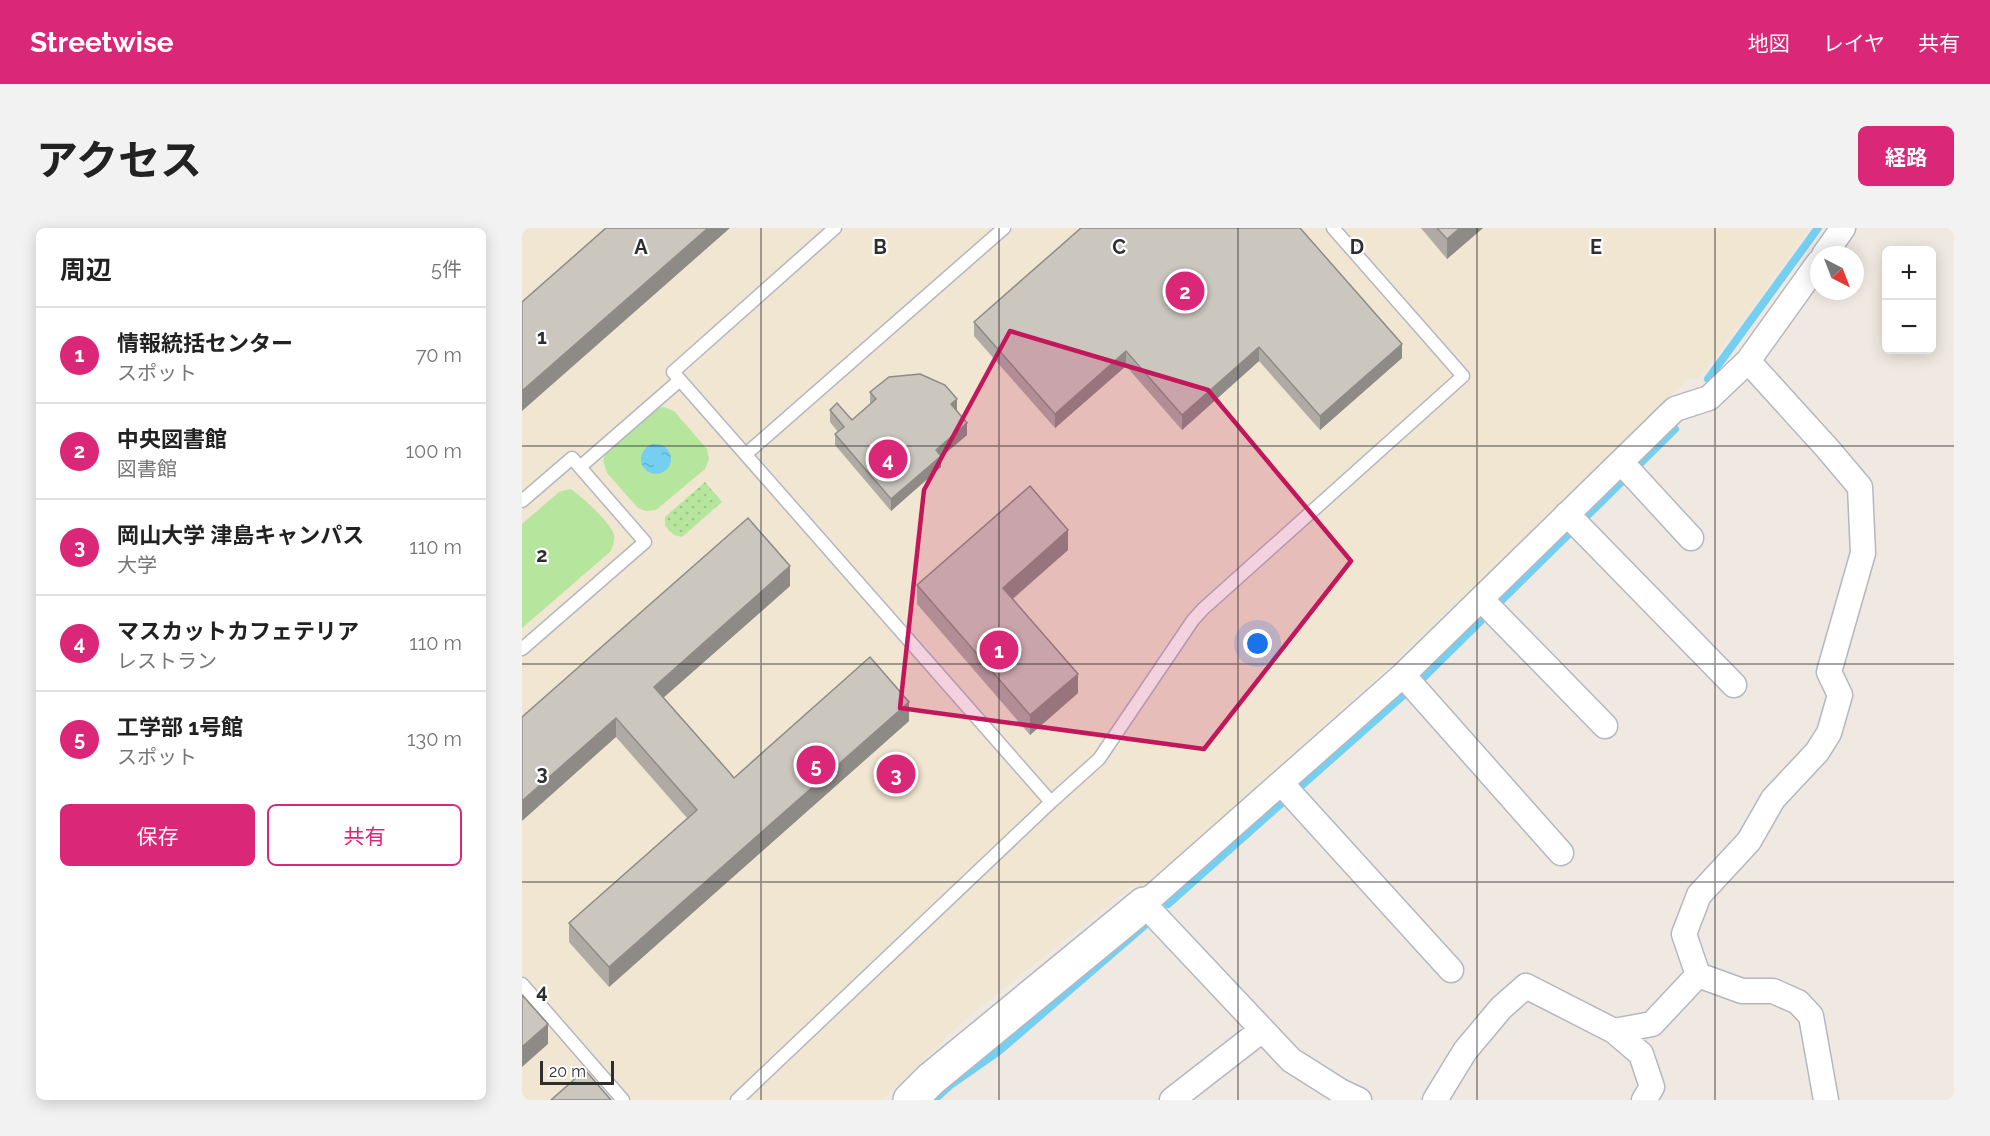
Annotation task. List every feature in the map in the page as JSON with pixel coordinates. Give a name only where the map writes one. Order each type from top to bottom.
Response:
[{"type":"street","points":[[1830,246],[1843,228]]},
{"type":"street","points":[[910,1100],[949,1064],[1144,904],[1288,791],[1410,682],[1628,469],[1675,409],[1710,398],[1748,361],[1810,275]]},
{"type":"street","points":[[1698,975],[1684,934],[1699,895],[1749,841],[1773,799],[1816,752],[1829,733],[1840,695],[1829,672],[1863,553],[1860,487],[1748,361]]},
{"type":"street","points":[[1628,469],[1691,538]]},
{"type":"street","points":[[1573,521],[1734,685]]},
{"type":"street","points":[[1488,606],[1605,726]]},
{"type":"street","points":[[1410,682],[1561,853]]},
{"type":"street","points":[[1288,791],[1451,969]]},
{"type":"street","points":[[1144,904],[1291,1060],[1348,1098]]},
{"type":"street","points":[[1614,1031],[1652,1024],[1698,975]]},
{"type":"street","points":[[1698,975],[1742,991],[1773,991],[1798,1002],[1811,1016],[1826,1100]]},
{"type":"street","points":[[1435,1100],[1465,1051],[1501,1008],[1526,986],[1614,1031],[1641,1054],[1652,1087],[1644,1100]]},
{"type":"street","points":[[1172,1100],[1262,1030]]},
{"type":"lane","points":[[835,228],[673,372],[1051,802]]},
{"type":"lane","points":[[746,454],[1004,228]]},
{"type":"lane","points":[[737,1100],[1099,759],[1193,620],[1203,609],[1463,376],[1332,228]]},
{"type":"lane","points":[[580,467],[680,380]]},
{"type":"lane","points":[[522,501],[572,458],[645,542],[522,649]]},
{"type":"lane","points":[[522,984],[623,1100]]},
{"type":"highlighted area","points":[[1010,331],[1208,390],[1351,561],[1204,749],[900,708],[924,490]]},
{"type":"shaded area","points":[[522,228],[1809,228],[1763,294],[1697,380],[1690,377],[1394,662],[1140,891],[1134,885],[968,1017],[882,1100],[522,1100]]},
{"type":"green space","points":[[664,407],[674,411],[707,449],[709,459],[705,469],[656,510],[646,511],[638,508],[607,473],[603,461],[607,450],[653,409]]},
{"type":"green space","points":[[705,482],[722,502],[682,537],[674,535],[665,526],[665,517]]},
{"type":"green space","points":[[570,489],[594,509],[610,527],[614,537],[611,551],[522,628],[522,524],[559,492]]},
{"type":"water","points":[[656,444],[667,448],[671,459],[667,470],[656,474],[645,470],[641,459],[645,448]]},
{"type":"building","points":[[606,228],[708,228],[522,391],[522,302]]},
{"type":"building","points":[[1081,228],[1300,228],[1402,344],[1320,416],[1259,347],[1182,415],[1126,351],[1055,414],[974,322]]},
{"type":"building","points":[[1437,228],[1460,228],[1447,239]]},
{"type":"building","points":[[920,374],[945,385],[957,399],[951,404],[967,423],[936,450],[941,456],[891,499],[835,434],[844,427],[830,410],[837,403],[852,420],[876,399],[870,392],[889,377]]},
{"type":"building","points":[[1030,486],[1068,530],[1003,588],[1078,674],[1030,715],[917,585]]},
{"type":"building","points":[[748,518],[790,566],[654,687],[734,778],[870,657],[909,702],[609,967],[569,923],[697,810],[616,718],[522,801],[522,717]]},
{"type":"building","points":[[522,995],[548,1024],[522,1047]]},
{"type":"building","points":[[585,1070],[611,1100],[551,1100]]},
{"type":"waterway","points":[[1708,379],[1818,228]]},
{"type":"waterway","points":[[1168,904],[1425,676],[1675,429]]},
{"type":"waterway","points":[[934,1100],[949,1086],[999,1051],[1144,926]]},
{"type":"place","name":"中央図書館","points":[[1185,291]]},
{"type":"place","name":"マスカットカフェテリア","points":[[888,459]]},
{"type":"place","name":"情報統括センター","points":[[999,650]]},
{"type":"place","name":"工学部 1号館","points":[[816,765]]},
{"type":"place","name":"岡山大学 津島キャンパス","points":[[896,774]]}]
